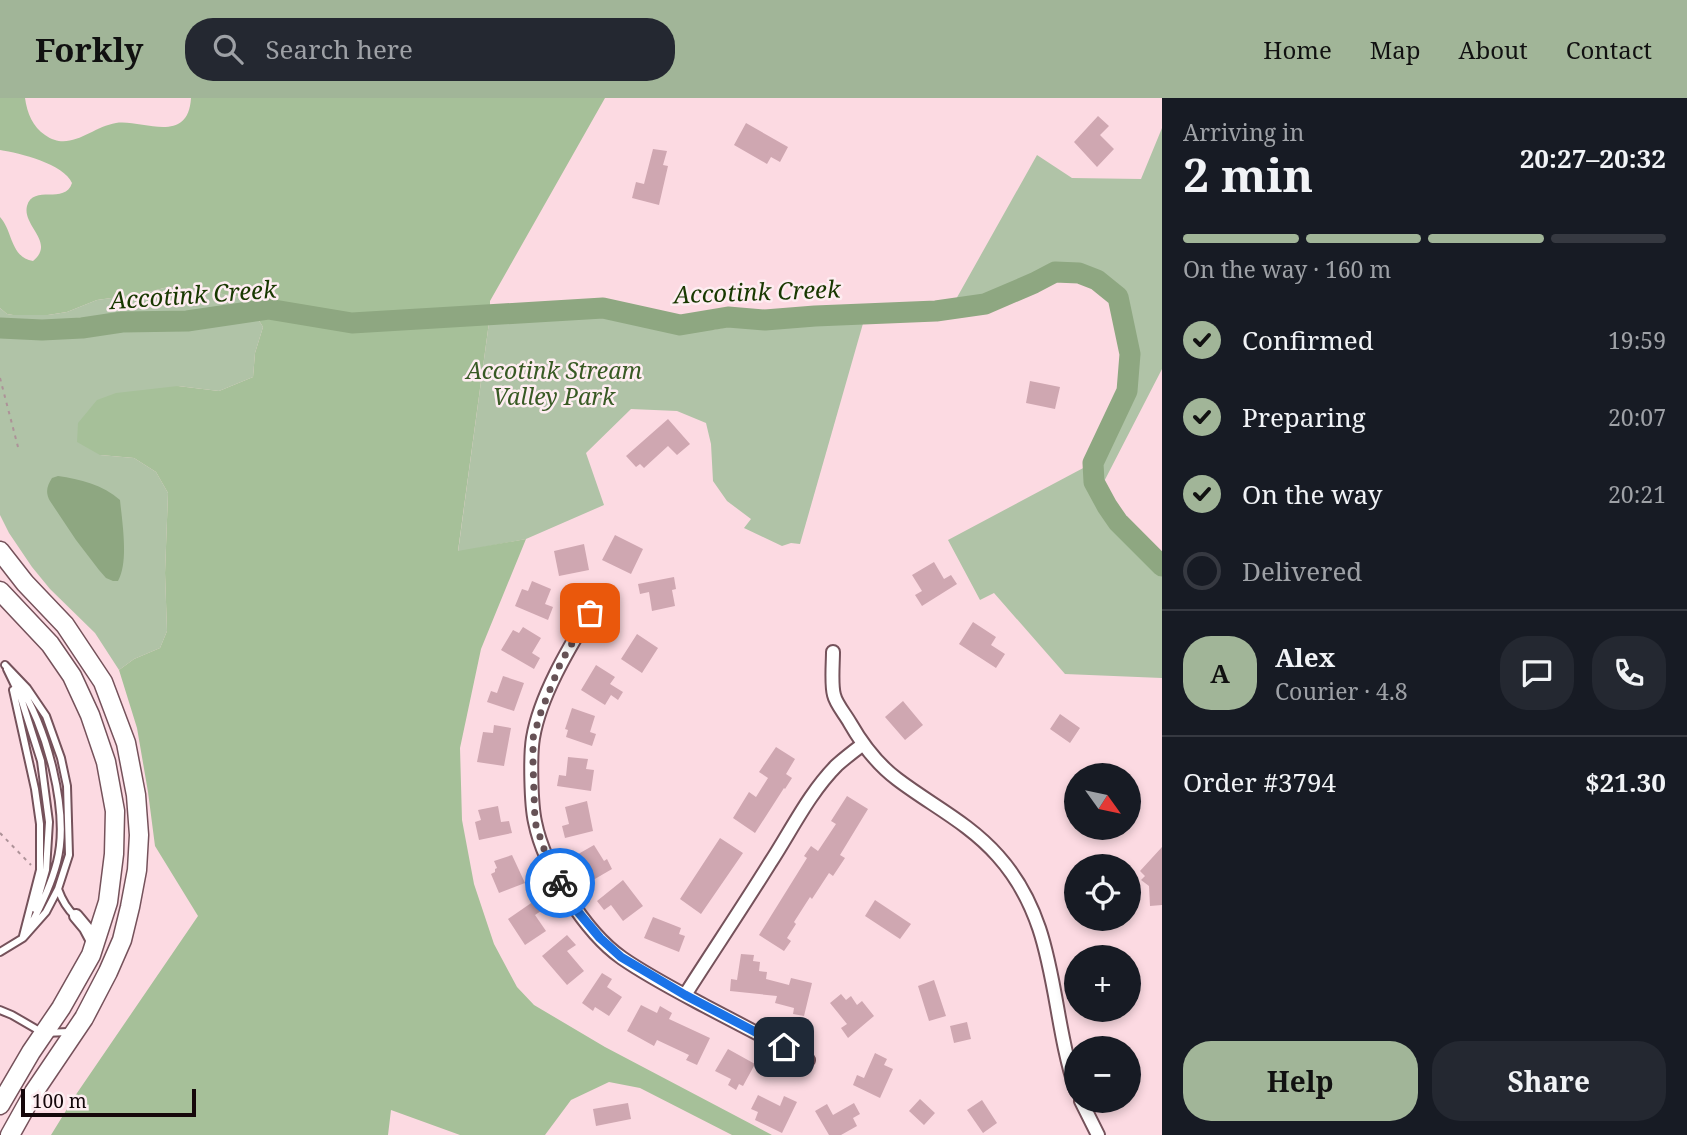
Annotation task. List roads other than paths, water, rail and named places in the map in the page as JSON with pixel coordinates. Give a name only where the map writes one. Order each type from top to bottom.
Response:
[{"type":"street","points":[[0,551],[25,583],[65,625],[103,682],[126,743],[136,795],[139,835],[137,870],[125,929],[108,972],[10,1135]]},
{"type":"street","points":[[0,591],[50,644],[72,676],[90,715],[106,762],[115,811],[114,854],[108,902],[91,955],[0,1105]]},
{"type":"street","points":[[590,613],[561,662],[533,738],[535,822],[558,880],[579,913],[621,957],[685,995],[808,1060]]},
{"type":"street","points":[[833,652],[834,695],[862,744],[894,777],[971,831],[996,853],[1016,878],[1043,937],[1064,1040]]},
{"type":"street","points":[[685,995],[794,823],[837,765],[862,744]]},
{"type":"street","points":[[76,916],[86,928],[94,945]]},
{"type":"street","points":[[1087,1113],[1098,1135]]},
{"type":"lane","points":[[0,657],[37,716],[47,745],[61,822],[58,859],[43,902],[23,938]]},
{"type":"lane","points":[[5,665],[16,698],[40,824],[40,867],[23,938]]},
{"type":"lane","points":[[0,952],[23,938],[46,912],[58,889],[69,855],[66,786],[61,758],[46,716],[27,688],[5,665]]},
{"type":"lane","points":[[5,665],[21,698],[41,761],[49,822],[46,870],[38,902],[23,938]]},
{"type":"lane","points":[[31,866],[40,867]]},
{"type":"lane","points":[[58,889],[61,900],[76,916]]},
{"type":"lane","points":[[0,1010],[43,1033],[74,1032]]},
{"type":"waterway","name":"Accotink Creek","points":[[0,328],[42,330],[122,322],[187,321],[268,309],[352,323],[603,308],[680,325],[728,317],[765,320],[936,311],[985,304],[1055,272],[1079,273],[1097,280],[1118,297],[1130,354],[1127,391],[1093,463],[1094,482],[1118,522],[1162,566]]},
{"type":"park label","name":"Accotink Stream Valley Park","points":[[554,383]]}]
